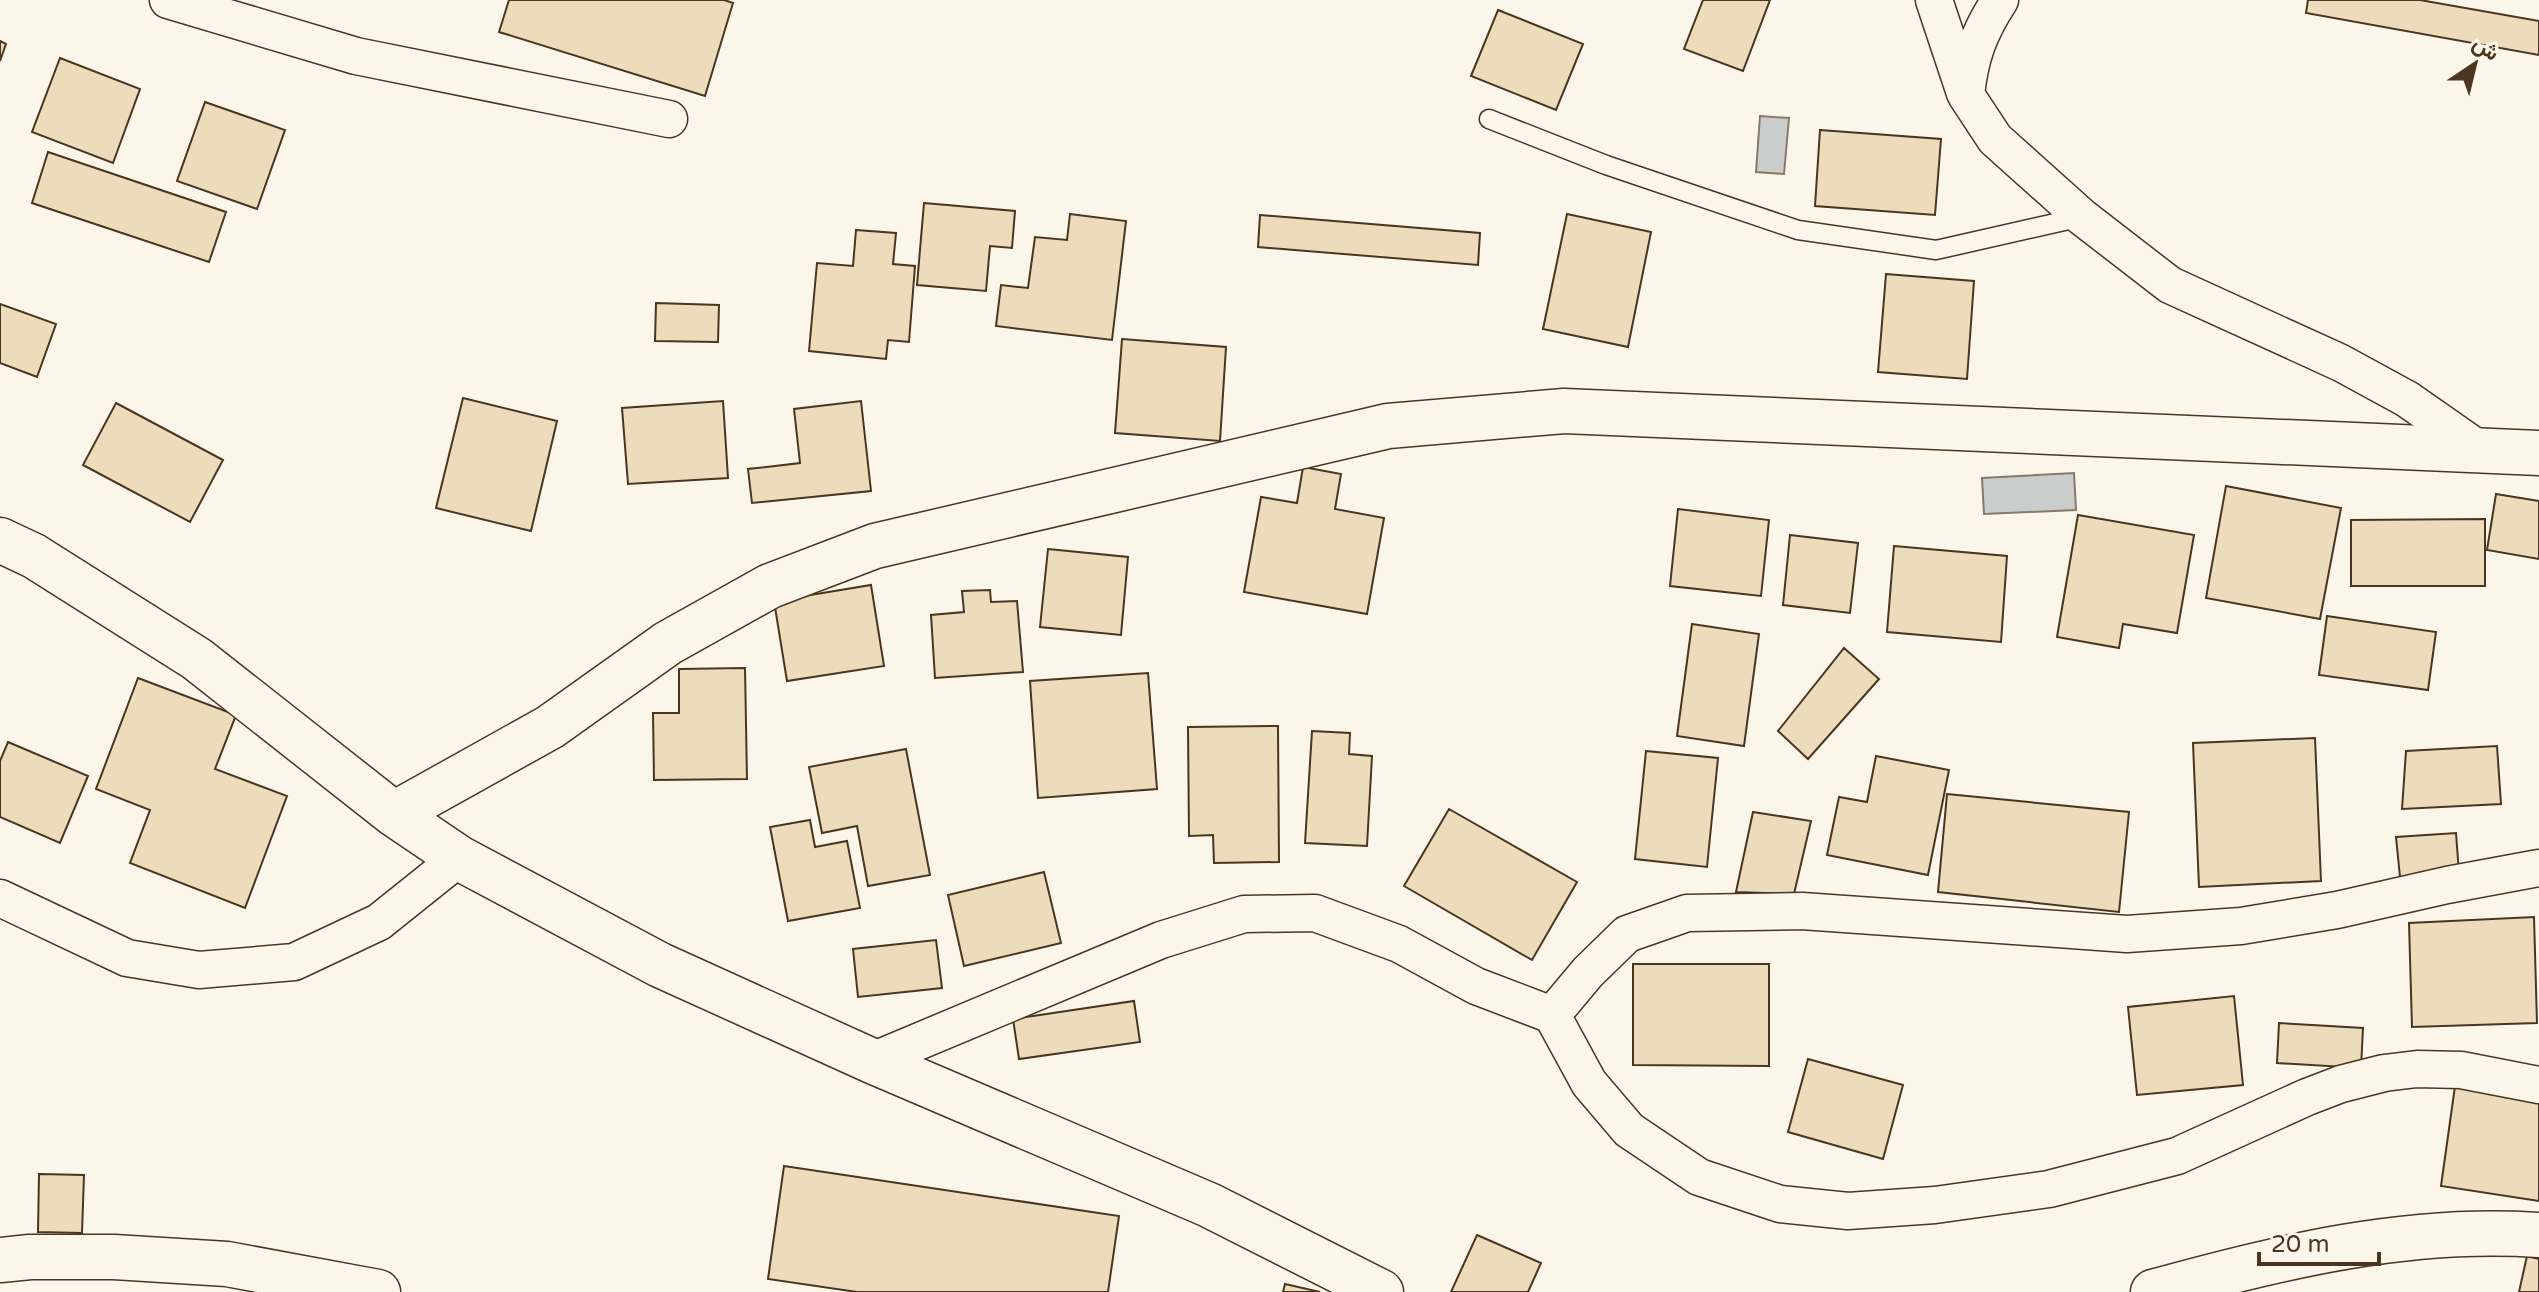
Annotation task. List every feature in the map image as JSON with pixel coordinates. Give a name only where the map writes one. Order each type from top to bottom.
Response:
[{"type":"main road","points":[[394,814],[550,727],[668,643],[770,586],[875,546],[1388,426],[1564,411],[2539,453]]},
{"type":"main road","points":[[0,540],[34,556],[197,659],[394,814],[459,858],[660,965],[872,1061],[1209,1205],[1381,1292]]},
{"type":"main road","points":[[2153,1292],[2250,1265],[2394,1238],[2479,1233],[2539,1235]]},
{"type":"main road","points":[[0,1260],[114,1257],[243,1280],[378,1292]]},
{"type":"street","points":[[168,0],[356,56],[669,119]]},
{"type":"street","points":[[1934,0],[1966,95],[1995,139],[2082,217],[2170,285],[2341,363],[2407,399],[2480,450]]},
{"type":"street","points":[[1966,95],[1969,64],[1983,26],[2000,0]]},
{"type":"street","points":[[0,898],[127,958],[199,970],[294,962],[379,922],[459,858]]},
{"type":"street","points":[[1552,1015],[1588,972],[1627,934],[1687,913],[1802,911],[2127,934],[2268,921],[2337,910],[2539,868]]},
{"type":"street","points":[[872,1061],[1161,940],[1244,914],[1315,913],[1399,944],[1476,986],[1552,1015],[1589,1083],[1629,1130],[1699,1177],[1780,1204],[1848,1211],[1935,1205],[2049,1189],[2177,1156],[2307,1097],[2384,1073],[2417,1069],[2461,1070],[2539,1085]]},
{"type":"lane","points":[[1489,119],[1606,165],[1798,230],[1936,250],[2082,217]]},
{"type":"shaded area","points":[[1760,116],[1789,118],[1784,174],[1756,172]]},
{"type":"shaded area","points":[[2074,473],[2076,510],[1984,514],[1982,478]]},
{"type":"building","points":[[509,0],[724,0],[733,3],[705,96],[499,32]]},
{"type":"building","points":[[1703,0],[1770,0],[1743,71],[1684,49]]},
{"type":"building","points":[[2308,0],[2420,0],[2539,21],[2539,55],[2306,13]]},
{"type":"building","points":[[1498,10],[1583,44],[1556,110],[1471,76]]},
{"type":"building","points":[[0,41],[6,44],[0,61]]},
{"type":"building","points":[[60,58],[140,89],[113,163],[32,132]]},
{"type":"building","points":[[205,102],[285,130],[257,209],[177,181]]},
{"type":"building","points":[[1820,130],[1941,139],[1935,215],[1815,206]]},
{"type":"building","points":[[48,152],[226,212],[209,262],[32,203]]},
{"type":"building","points":[[924,203],[1015,211],[1012,248],[990,246],[986,291],[917,285]]},
{"type":"building","points":[[1070,214],[1126,221],[1112,340],[996,326],[1001,285],[1028,288],[1035,237],[1067,240]]},
{"type":"building","points":[[1567,214],[1651,232],[1628,347],[1543,329]]},
{"type":"building","points":[[1260,215],[1480,233],[1478,265],[1258,247]]},
{"type":"building","points":[[856,230],[896,233],[893,264],[915,266],[909,342],[888,340],[886,359],[809,351],[817,263],[853,266]]},
{"type":"building","points":[[1886,274],[1974,281],[1967,379],[1878,372]]},
{"type":"building","points":[[656,303],[719,305],[718,342],[655,341]]},
{"type":"building","points":[[0,304],[56,324],[37,377],[0,363]]},
{"type":"building","points":[[1122,339],[1226,347],[1220,441],[1115,433]]},
{"type":"building","points":[[463,398],[557,421],[531,531],[436,508]]},
{"type":"building","points":[[723,401],[728,478],[628,484],[622,408]]},
{"type":"building","points":[[861,401],[871,491],[752,503],[748,469],[800,463],[794,409]]},
{"type":"building","points":[[116,403],[223,460],[190,522],[83,465]]},
{"type":"building","points":[[1303,467],[1341,474],[1335,509],[1384,518],[1367,614],[1244,592],[1261,497],[1297,503]]},
{"type":"building","points":[[2226,486],[2341,508],[2320,619],[2206,598]]},
{"type":"building","points":[[2496,494],[2539,501],[2539,559],[2487,550]]},
{"type":"building","points":[[1678,509],[1769,520],[1761,596],[1670,586]]},
{"type":"building","points":[[2078,515],[2194,535],[2177,633],[2123,624],[2119,648],[2057,637]]},
{"type":"building","points":[[2485,519],[2485,586],[2351,586],[2351,520]]},
{"type":"building","points":[[1790,535],[1858,543],[1850,613],[1783,605]]},
{"type":"building","points":[[1894,546],[2007,556],[2001,642],[1887,632]]},
{"type":"building","points":[[1048,549],[1128,557],[1121,635],[1040,627]]},
{"type":"building","points":[[871,585],[884,666],[787,681],[774,601]]},
{"type":"building","points":[[990,590],[991,602],[1017,601],[1023,672],[935,678],[931,615],[964,612],[962,591]]},
{"type":"building","points":[[2327,616],[2436,632],[2428,690],[2319,675]]},
{"type":"building","points":[[1692,624],[1759,634],[1744,746],[1677,736]]},
{"type":"building","points":[[1844,648],[1879,679],[1808,759],[1778,731]]},
{"type":"building","points":[[745,668],[747,779],[654,780],[653,713],[679,713],[679,669]]},
{"type":"building","points":[[1148,673],[1157,789],[1038,798],[1030,681]]},
{"type":"building","points":[[138,678],[236,715],[215,769],[287,796],[245,908],[130,863],[150,810],[96,789]]},
{"type":"building","points":[[1278,726],[1279,862],[1214,863],[1213,835],[1189,836],[1188,727]]},
{"type":"building","points":[[1312,731],[1350,733],[1349,754],[1372,756],[1367,846],[1305,843]]},
{"type":"building","points":[[2315,738],[2321,881],[2199,887],[2193,743]]},
{"type":"building","points":[[8,742],[88,776],[60,843],[0,817],[0,761]]},
{"type":"building","points":[[2497,746],[2501,804],[2402,809],[2406,751]]},
{"type":"building","points":[[906,749],[930,875],[868,886],[857,826],[822,833],[809,767]]},
{"type":"building","points":[[1646,751],[1718,758],[1707,867],[1635,859]]},
{"type":"building","points":[[1876,756],[1949,770],[1928,875],[1827,855],[1839,797],[1867,802]]},
{"type":"building","points":[[1947,794],[2129,812],[2119,912],[1938,892]]},
{"type":"building","points":[[1449,809],[1577,882],[1532,960],[1404,886]]},
{"type":"building","points":[[1753,812],[1811,821],[1794,894],[1736,892]]},
{"type":"building","points":[[810,820],[815,847],[847,841],[860,908],[788,921],[770,827]]},
{"type":"building","points":[[2456,833],[2459,873],[2400,877],[2396,837]]},
{"type":"building","points":[[1044,872],[1061,943],[964,966],[948,895]]},
{"type":"building","points":[[2534,917],[2537,1023],[2412,1027],[2409,923]]},
{"type":"building","points":[[936,940],[942,988],[858,997],[853,949]]},
{"type":"building","points":[[1633,964],[1769,964],[1769,1066],[1633,1065]]},
{"type":"building","points":[[2234,996],[2243,1085],[2137,1095],[2128,1007]]},
{"type":"building","points":[[1134,1001],[1140,1042],[1019,1059],[1013,1019]]},
{"type":"building","points":[[2279,1023],[2363,1028],[2361,1068],[2277,1063]]},
{"type":"building","points":[[1808,1059],[1903,1085],[1883,1159],[1788,1132]]},
{"type":"building","points":[[2456,1079],[2539,1091],[2539,1201],[2441,1186]]},
{"type":"building","points":[[784,1166],[1119,1216],[1108,1292],[857,1292],[768,1279]]},
{"type":"building","points":[[39,1174],[84,1175],[82,1233],[38,1232]]},
{"type":"building","points":[[1477,1235],[1541,1263],[1528,1292],[1451,1292]]},
{"type":"building","points":[[2527,1256],[2539,1259],[2539,1292],[2519,1292]]},
{"type":"building","points":[[1285,1284],[1320,1292],[1283,1292]]}]
